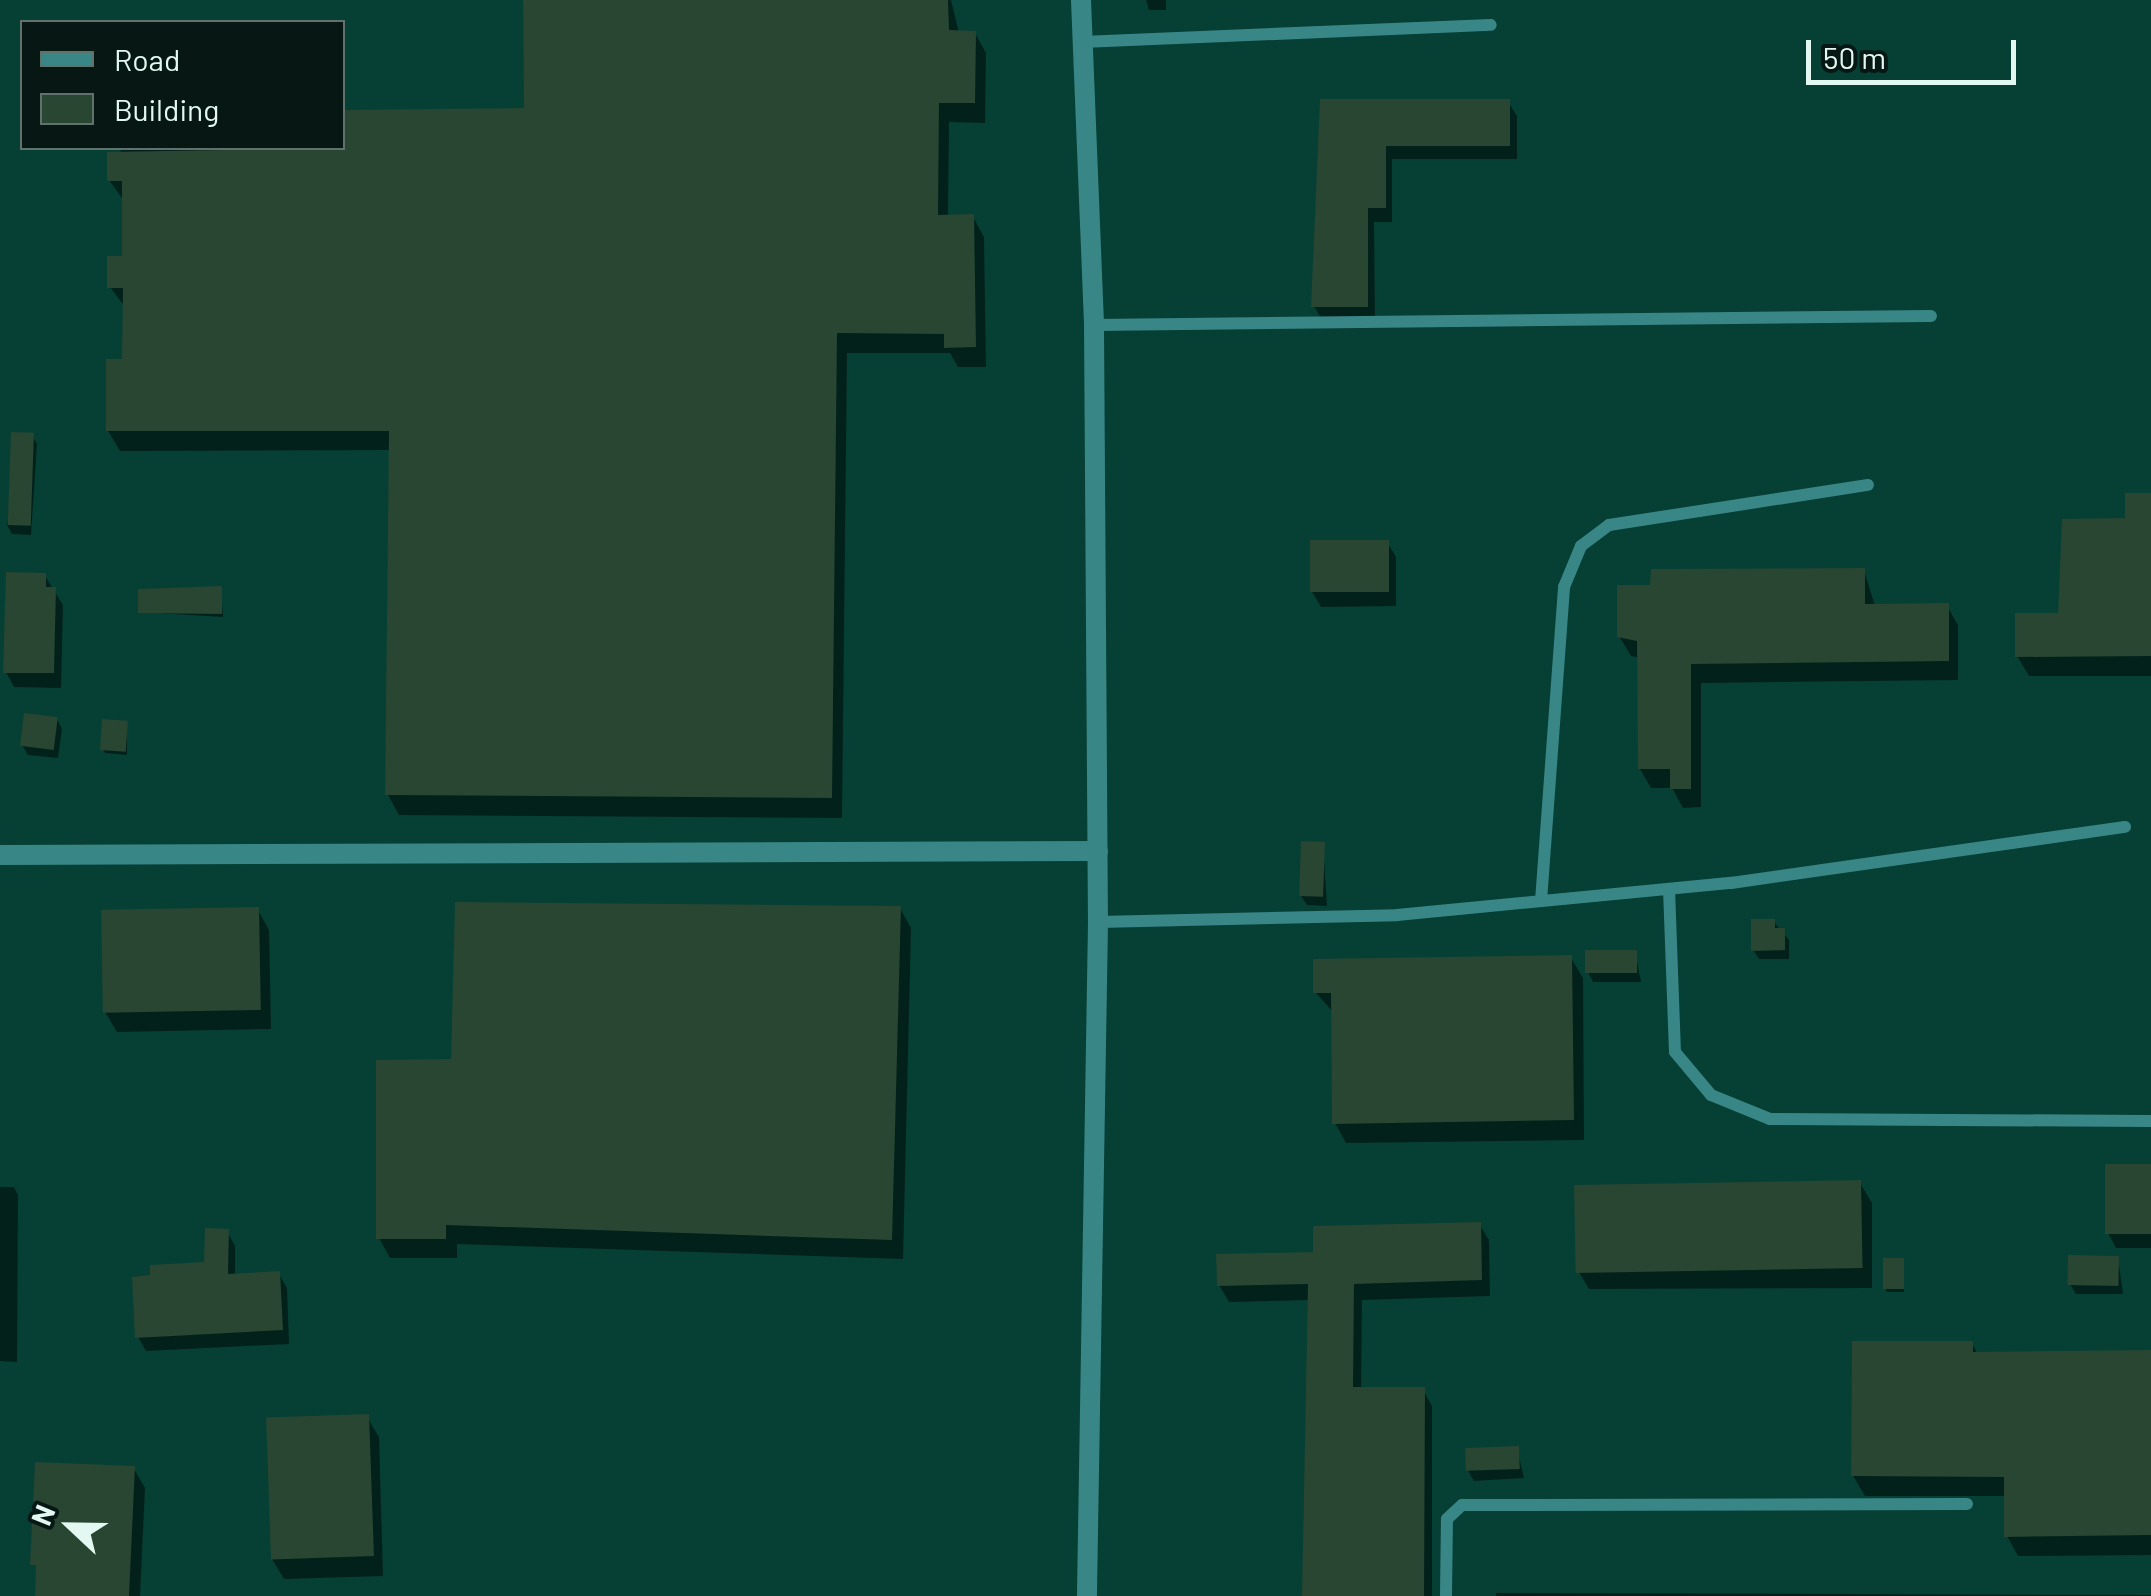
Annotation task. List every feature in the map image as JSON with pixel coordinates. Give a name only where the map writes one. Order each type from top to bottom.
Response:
[{"type":"street","points":[[1081,0],[1094,324],[1098,851],[1087,1596]]},
{"type":"street","points":[[0,855],[1098,851]]},
{"type":"lane","points":[[1082,42],[1490,26]]},
{"type":"lane","points":[[1094,324],[1931,316]]},
{"type":"lane","points":[[1542,902],[1564,586],[1581,546],[1609,525],[1868,486]]},
{"type":"lane","points":[[1098,922],[1397,916],[1669,889],[2026,846],[2125,827]]},
{"type":"lane","points":[[1669,889],[1675,1052],[1711,1095],[1770,1118],[2151,1121]]},
{"type":"lane","points":[[1446,1596],[1446,1519],[1462,1505],[1968,1504]]},
{"type":"shaded area","points":[[0,0],[2151,0],[2151,1596],[0,1596]]},
{"type":"building","points":[[523,0],[948,0],[949,30],[976,31],[975,103],[939,103],[938,215],[974,214],[976,347],[944,348],[944,334],[837,333],[832,798],[385,795],[389,431],[106,431],[106,359],[122,359],[123,288],[107,288],[107,256],[122,256],[122,181],[107,181],[107,152],[345,150],[345,110],[524,108]]},
{"type":"building","points":[[1320,99],[1510,99],[1510,146],[1386,146],[1386,208],[1368,208],[1368,307],[1311,307]]},
{"type":"building","points":[[11,432],[34,433],[31,526],[8,525]]},
{"type":"building","points":[[2125,493],[2151,493],[2151,656],[2015,657],[2015,613],[2058,613],[2062,519],[2125,518]]},
{"type":"building","points":[[1310,540],[1389,540],[1389,592],[1310,592]]},
{"type":"building","points":[[1865,568],[1865,604],[1949,603],[1949,661],[1691,664],[1691,789],[1670,789],[1670,769],[1638,769],[1637,641],[1617,637],[1617,585],[1650,585],[1651,569]]},
{"type":"building","points":[[6,572],[46,573],[46,587],[56,587],[54,673],[3,673]]},
{"type":"building","points":[[222,586],[222,614],[138,613],[138,589]]},
{"type":"building","points":[[24,713],[58,717],[54,750],[20,746]]},
{"type":"building","points":[[102,719],[128,721],[126,752],[100,750]]},
{"type":"building","points":[[1301,841],[1325,842],[1323,897],[1299,896]]},
{"type":"building","points":[[455,902],[901,906],[892,1240],[446,1225],[446,1239],[376,1239],[376,1060],[451,1059]]},
{"type":"building","points":[[259,907],[261,1010],[103,1013],[101,910]]},
{"type":"building","points":[[1751,919],[1775,919],[1775,928],[1785,928],[1785,950],[1751,951]]},
{"type":"building","points":[[1585,950],[1637,950],[1637,973],[1585,973]]},
{"type":"building","points":[[1572,955],[1574,1120],[1332,1124],[1331,993],[1313,993],[1313,959]]},
{"type":"building","points":[[2105,1164],[2151,1164],[2151,1234],[2105,1234]]},
{"type":"building","points":[[1861,1180],[1863,1268],[1576,1273],[1574,1185]]},
{"type":"building","points":[[1481,1222],[1482,1280],[1354,1284],[1353,1387],[1425,1387],[1424,1596],[1302,1596],[1308,1284],[1217,1286],[1216,1254],[1313,1252],[1313,1226]]},
{"type":"building","points":[[205,1228],[229,1229],[228,1274],[280,1271],[283,1330],[135,1338],[132,1277],[150,1275],[150,1265],[204,1262]]},
{"type":"building","points":[[2068,1255],[2119,1256],[2118,1286],[2067,1285]]},
{"type":"building","points":[[1883,1258],[1904,1258],[1904,1289],[1883,1289]]},
{"type":"building","points":[[1852,1341],[1973,1341],[1973,1352],[2151,1350],[2151,1535],[2004,1537],[2004,1477],[1851,1476]]},
{"type":"building","points":[[369,1414],[374,1556],[271,1560],[266,1418]]},
{"type":"building","points":[[1519,1446],[1520,1469],[1466,1471],[1465,1448]]},
{"type":"building","points":[[35,1462],[135,1466],[129,1596],[35,1596],[36,1565],[30,1565]]}]
